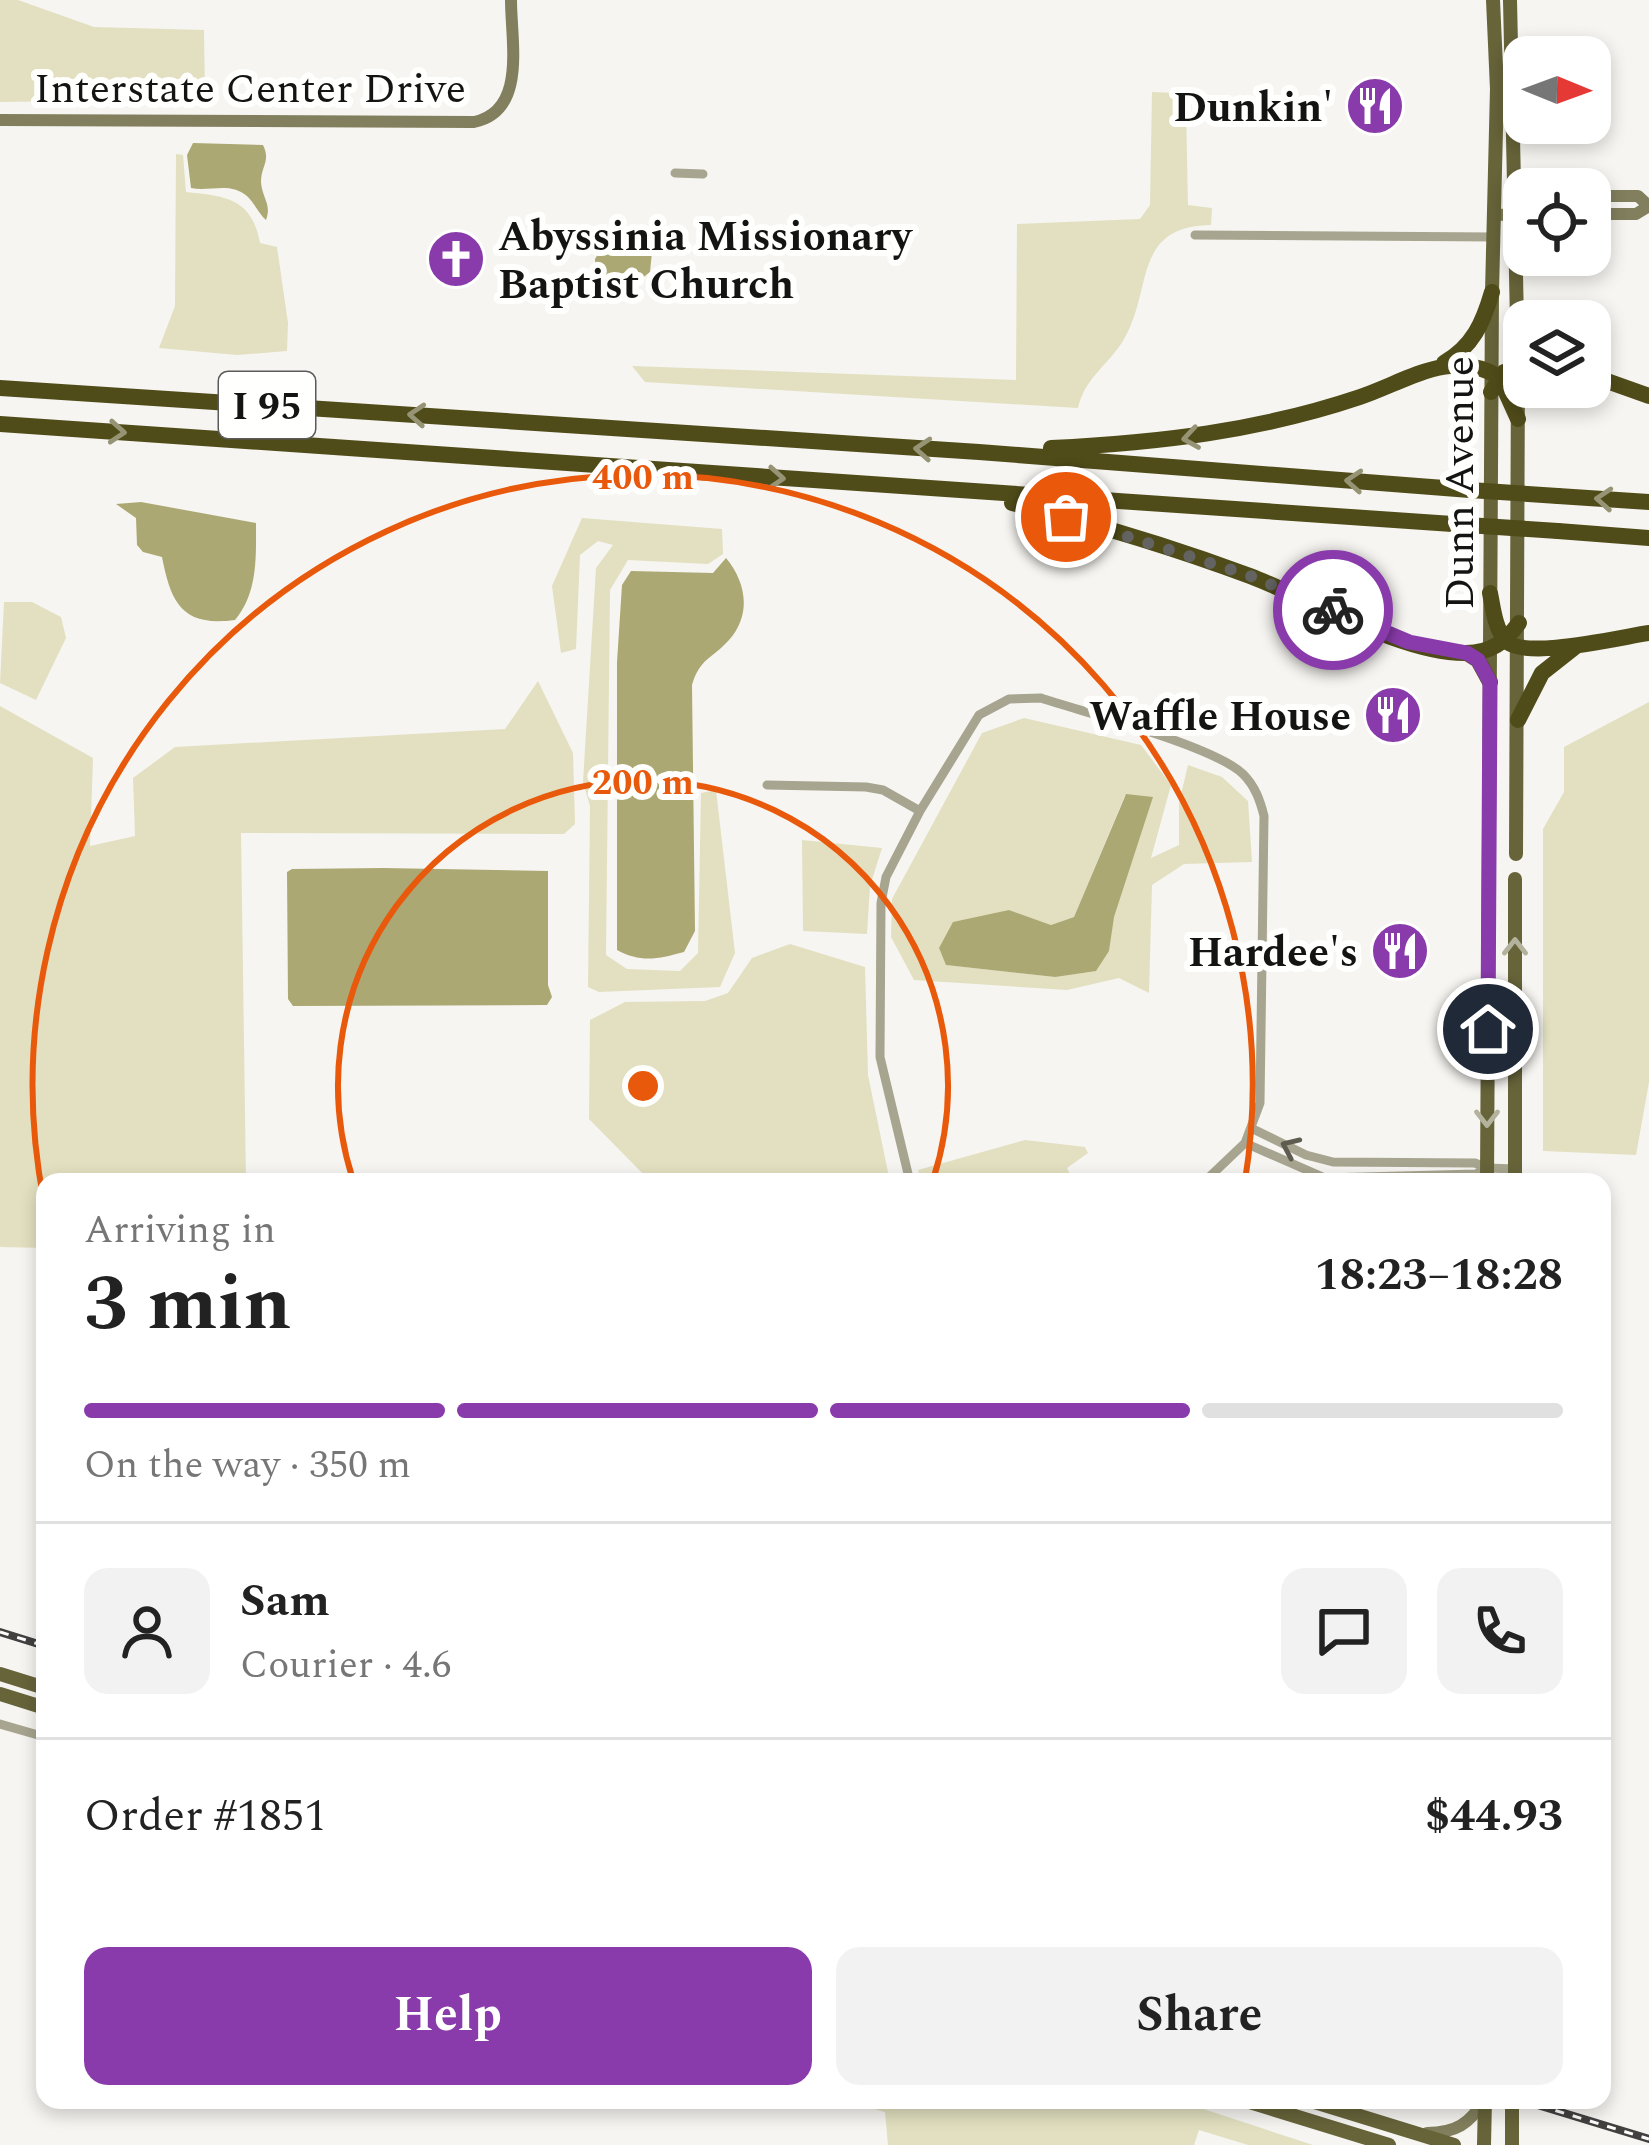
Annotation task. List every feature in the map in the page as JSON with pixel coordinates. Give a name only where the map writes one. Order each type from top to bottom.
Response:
[{"type":"highway","points":[[979,452],[1154,443],[1225,433],[1346,401],[1460,354],[1477,334],[1492,292]]},
{"type":"highway","points":[[1435,368],[1469,363],[1494,380],[1518,418]]},
{"type":"highway","points":[[1494,380],[1503,376]]},
{"type":"highway","points":[[1611,382],[1649,396]]},
{"type":"highway","name":"I 95","points":[[0,388],[979,452],[1649,502]]},
{"type":"highway","name":"I 95","points":[[0,424],[1649,538]]},
{"type":"highway","points":[[970,493],[1066,517],[1248,575],[1409,642],[1467,653],[1505,646],[1546,649],[1649,633]]},
{"type":"highway","points":[[1490,593],[1505,646]]},
{"type":"highway","points":[[1505,646],[1519,623]]},
{"type":"highway","points":[[1518,720],[1542,673],[1581,642]]},
{"type":"highway","points":[[1467,653],[1478,660],[1490,682]]},
{"type":"main road","name":"Dunn Avenue","points":[[1490,593],[1496,207],[1493,0]]},
{"type":"main road","name":"Dunn Avenue","points":[[1510,0],[1518,168]]},
{"type":"main road","name":"Dunn Avenue","points":[[1519,408],[1519,623]]},
{"type":"main road","name":"Dunn Avenue","points":[[1487,1173],[1490,682],[1505,646]]},
{"type":"main road","name":"Dunn Avenue","points":[[1505,646],[1518,720],[1516,854]]},
{"type":"main road","name":"Dunn Avenue","points":[[1515,879],[1515,1173]]},
{"type":"main road","points":[[0,1674],[36,1685]]},
{"type":"main road","points":[[0,1694],[36,1705]]},
{"type":"main road","points":[[1272,2109],[1389,2145]]},
{"type":"main road","points":[[1337,2109],[1454,2145]]},
{"type":"main road","points":[[1484,2109],[1484,2145]]},
{"type":"main road","points":[[1512,2109],[1512,2145]]},
{"type":"street","name":"Interstate Center Drive","points":[[0,120],[474,122],[498,114],[511,87],[511,0]]},
{"type":"street","points":[[675,173],[704,174]]},
{"type":"street","points":[[1611,196],[1638,196],[1649,206],[1636,214],[1611,214]]},
{"type":"street","points":[[1496,207],[1503,204]]},
{"type":"street","points":[[1496,207],[1503,209]]},
{"type":"street","points":[[1195,235],[1495,237]]},
{"type":"street","points":[[908,1173],[880,1058],[881,904],[886,877],[979,716],[996,704],[1024,698],[1041,698],[1201,751],[1241,772],[1260,800],[1264,815],[1263,1074],[1253,1129],[1213,1173]]},
{"type":"street","points":[[767,785],[866,787],[883,790],[920,811]]},
{"type":"street","name":"Dunn Avenue","points":[[1515,879],[1516,854]]},
{"type":"street","points":[[1489,879],[1515,879]]},
{"type":"street","points":[[1253,1129],[1306,1155],[1333,1162],[1475,1162],[1485,1173]]},
{"type":"street","points":[[1245,1143],[1314,1173]]},
{"type":"street","points":[[0,1724],[36,1734]]},
{"type":"street","points":[[1416,2133],[1458,2128],[1478,2109]]},
{"type":"shaded area","points":[[0,0],[18,0],[94,27],[204,30],[205,99],[0,102]]},
{"type":"shaded area","points":[[1152,92],[1175,93],[1186,109],[1188,205],[1212,208],[1211,225],[1186,228],[1168,236],[1156,249],[1124,339],[1086,388],[1078,408],[645,382],[632,366],[1016,380],[1017,224],[1140,219],[1150,205]]},
{"type":"shaded area","points":[[193,143],[263,145],[266,220],[241,192],[191,188],[187,155]]},
{"type":"shaded area","points":[[176,154],[183,155],[186,192],[235,202],[251,217],[260,243],[277,247],[288,323],[287,351],[237,355],[159,348],[175,306]]},
{"type":"shaded area","points":[[644,246],[652,252],[650,272],[636,283],[609,287],[600,303],[596,301],[595,259],[600,251]]},
{"type":"shaded area","points":[[141,502],[256,523],[252,586],[235,620],[202,620],[182,608],[162,557],[143,552],[137,545],[136,518],[116,504]]},
{"type":"shaded area","points":[[582,518],[722,529],[723,554],[708,564],[628,560],[610,590],[606,955],[627,969],[680,971],[698,953],[701,793],[716,790],[735,953],[720,987],[599,992],[588,987],[590,806],[583,782],[596,568],[613,545],[598,541],[580,555],[576,649],[561,653],[552,586]]},
{"type":"shaded area","points":[[726,558],[742,588],[741,620],[729,640],[703,664],[692,685],[695,931],[684,952],[634,957],[617,950],[617,662],[622,585],[631,571],[713,573]]},
{"type":"shaded area","points":[[4,602],[32,602],[61,617],[66,638],[36,700],[0,683]]},
{"type":"shaded area","points":[[538,681],[573,753],[575,824],[564,834],[241,833],[246,1173],[36,1173],[36,1248],[0,1247],[0,706],[93,758],[90,846],[135,836],[133,778],[175,747],[505,729]]},
{"type":"shaded area","points":[[1649,702],[1649,1082],[1636,1155],[1543,1151],[1543,829],[1564,792],[1564,747]]},
{"type":"shaded area","points":[[1024,718],[1141,745],[1171,785],[1151,858],[1179,845],[1179,803],[1188,765],[1222,777],[1248,801],[1252,862],[1184,864],[1152,885],[1149,993],[1119,978],[1067,990],[914,980],[891,937],[892,899],[982,733]],"holes":[[[1125,795],[1109,951],[1055,977],[947,965],[939,948],[1009,910],[1051,925],[1074,917]]]},
{"type":"shaded area","points":[[1126,794],[1153,797],[1114,917],[1109,951],[1096,971],[1055,977],[946,965],[939,948],[953,922],[1009,910],[1051,925],[1074,917]]},
{"type":"shaded area","points":[[802,840],[882,848],[870,886],[867,934],[803,931]]},
{"type":"shaded area","points":[[383,868],[548,871],[548,985],[552,997],[547,1005],[293,1006],[288,999],[287,872]]},
{"type":"shaded area","points":[[790,944],[865,967],[868,1075],[888,1173],[642,1173],[589,1119],[590,1020],[625,1002],[705,1001],[728,993],[752,958]]},
{"type":"shaded area","points":[[1025,1140],[1085,1147],[1088,1153],[1067,1168],[1070,1173],[918,1170]]},
{"type":"shaded area","points":[[874,2109],[1203,2109],[1313,2145],[1248,2145],[1199,2130],[1194,2145],[888,2145],[885,2112]]},
{"type":"railway","points":[[0,1632],[36,1643]]},
{"type":"railway","points":[[1551,2109],[1649,2139]]},
{"type":"way so far","points":[[1066,517],[1248,575],[1333,610]]},
{"type":"place","name":"Dunkin'","points":[[1375,106]]},
{"type":"place","name":"Abyssinia Missionary Baptist Church","points":[[456,259]]},
{"type":"place","name":"Waffle House","points":[[1393,715]]},
{"type":"place","name":"Hardee's","points":[[1400,951]]},
{"type":"route","points":[[1333,610],[1409,642],[1467,653],[1478,660],[1490,682],[1488,1029]]}]
